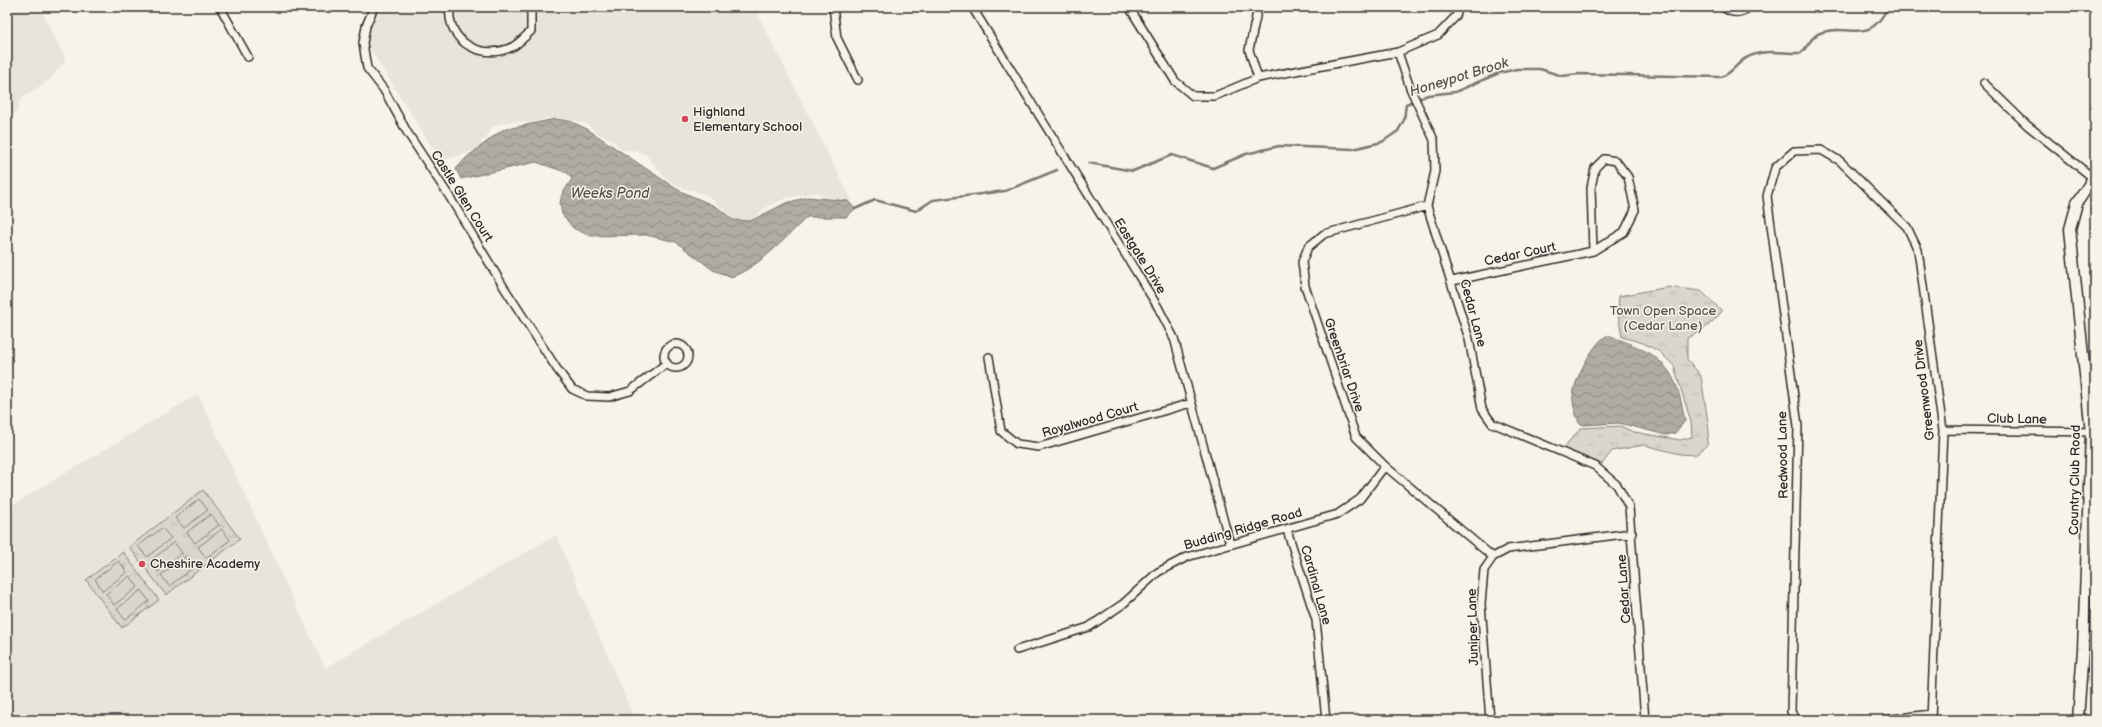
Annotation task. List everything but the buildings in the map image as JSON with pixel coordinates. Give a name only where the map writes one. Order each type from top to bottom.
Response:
[{"type":"street","points":[[220,7],[248,57]]},
{"type":"street","name":"Castle Glen Court","points":[[374,7],[366,26],[363,43],[367,68],[384,90],[407,132],[449,196],[505,289],[557,369],[572,389],[587,396],[609,397],[630,390],[667,363]]},
{"type":"street","points":[[450,7],[449,16],[453,31],[463,43],[479,50],[492,52],[514,46],[531,31],[531,13],[528,7]]},
{"type":"street","points":[[833,7],[837,38],[858,80]]},
{"type":"street","name":"Eastgate Drive","points":[[972,7],[1158,307],[1174,338],[1230,544]]},
{"type":"street","points":[[1129,7],[1174,81],[1193,96],[1215,96],[1258,78],[1398,52],[1438,35],[1456,16],[1459,7]]},
{"type":"street","points":[[1258,7],[1249,50],[1258,78]]},
{"type":"street","points":[[1723,7],[1734,13],[1745,10],[1749,7]]},
{"type":"street","points":[[1398,52],[1410,88],[1434,140],[1435,170],[1427,206]]},
{"type":"street","points":[[1984,83],[2027,125],[2093,176]]},
{"type":"street","name":"Greenwood Drive","points":[[1794,151],[1821,150],[1840,161],[1907,227],[1918,250],[1943,430],[1931,717]]},
{"type":"street","name":"Redwood Lane","points":[[1794,151],[1775,168],[1767,196],[1798,426],[1791,712],[1797,720]]},
{"type":"street","name":"Cedar Court","points":[[1452,281],[1593,251],[1624,232],[1635,210],[1628,177],[1616,161],[1604,159],[1595,168],[1592,188],[1593,251]]},
{"type":"street","name":"Country Club Road","points":[[2078,720],[2083,649],[2093,432],[2070,229],[2077,203],[2093,176]]},
{"type":"street","name":"Cedar Lane","points":[[1427,206],[1452,281],[1469,339],[1482,409],[1492,423],[1595,466],[1617,485],[1629,507],[1645,720]]},
{"type":"street","name":"Greenbriar Drive","points":[[1427,206],[1324,234],[1308,247],[1302,262],[1305,286],[1356,437],[1385,466],[1494,557]]},
{"type":"street","name":"Royalwood Court","points":[[989,357],[1001,431],[1017,444],[1039,447],[1191,403]]},
{"type":"street","name":"Club Lane","points":[[1943,430],[2093,432]]},
{"type":"street","name":"Budding Ridge Road","points":[[1017,650],[1089,628],[1123,604],[1158,572],[1187,558],[1230,544],[1287,530],[1338,514],[1360,499],[1385,466]]},
{"type":"street","name":"Cardinal Lane","points":[[1287,530],[1316,620],[1326,720]]},
{"type":"street","points":[[1494,557],[1508,549],[1632,533]]},
{"type":"street","name":"Juniper Lane","points":[[1490,720],[1481,604],[1484,570],[1494,557]]},
{"type":"street","points":[[1885,720],[1931,717]]},
{"type":"shaded area","points":[[7,7],[39,7],[65,58],[64,62],[48,81],[20,99],[17,112],[7,118]]},
{"type":"shaded area","name":"Highland Elementary School","points":[[387,7],[754,7],[852,201],[825,202],[822,195],[817,192],[787,198],[768,206],[751,220],[743,230],[732,217],[707,196],[685,189],[666,179],[645,154],[633,150],[621,150],[614,141],[595,132],[587,124],[569,119],[546,118],[533,123],[512,121],[498,124],[489,130],[486,139],[480,142],[495,154],[473,151],[447,159],[444,162],[444,166],[360,33]]},
{"type":"shaded area","name":"Cheshire Academy","points":[[198,394],[325,668],[556,535],[635,720],[7,720],[7,508]]},
{"type":"green space","name":"Town Open Space (Cedar Lane)","points":[[1669,287],[1701,291],[1722,311],[1706,327],[1687,338],[1687,359],[1701,376],[1709,429],[1707,446],[1695,455],[1680,454],[1644,445],[1612,451],[1602,464],[1563,448],[1581,428],[1620,426],[1634,432],[1680,440],[1692,437],[1691,422],[1674,366],[1660,352],[1643,343],[1622,337],[1618,313],[1619,296]]},
{"type":"green space","points":[[203,490],[240,539],[166,595],[129,547]]},
{"type":"green space","points":[[199,499],[208,510],[184,528],[175,518]]},
{"type":"green space","points":[[211,514],[219,525],[195,543],[187,532]]},
{"type":"green space","points":[[162,528],[171,538],[147,557],[138,546]]},
{"type":"green space","points":[[222,529],[230,540],[206,558],[198,547]]},
{"type":"green space","points":[[174,542],[182,553],[158,572],[150,561]]},
{"type":"green space","points":[[123,552],[159,600],[122,628],[86,580]]},
{"type":"green space","points":[[185,557],[193,568],[169,586],[161,575]]},
{"type":"green space","points":[[119,561],[127,572],[103,591],[95,579]]},
{"type":"green space","points":[[130,576],[138,587],[114,605],[106,594]]},
{"type":"green space","points":[[141,590],[149,601],[125,620],[117,609]]},
{"type":"water","name":"Weeks Pond","points":[[555,119],[570,121],[587,129],[678,190],[717,207],[733,220],[750,221],[786,203],[808,197],[848,201],[855,209],[846,217],[807,217],[781,243],[763,258],[743,272],[732,277],[713,270],[676,242],[646,235],[590,236],[573,228],[562,214],[560,203],[562,194],[572,179],[568,173],[536,162],[461,179],[456,169],[467,157],[502,130]]},
{"type":"water","points":[[1606,336],[1613,337],[1635,346],[1648,353],[1666,367],[1672,376],[1680,396],[1685,421],[1675,433],[1666,435],[1619,423],[1584,425],[1579,423],[1573,402],[1574,389],[1580,372],[1590,354]]},
{"type":"waterway","name":"Honeypot Brook","points":[[1089,163],[1133,171],[1172,155],[1213,168],[1246,154],[1279,146],[1353,149],[1382,142],[1398,131],[1404,120],[1406,104],[1428,95],[1455,92],[1499,73],[1517,69],[1540,69],[1562,76],[1579,74],[1721,77],[1729,73],[1744,59],[1754,54],[1768,52],[1801,53],[1817,34],[1831,30],[1866,30],[1881,19],[1888,7]]},
{"type":"waterway","name":"Honeypot Brook","points":[[855,209],[875,200],[916,211],[933,200],[1005,191],[1057,170]]},
{"type":"place","name":"Highland Elementary School","points":[[685,119]]},
{"type":"place","name":"Cheshire Academy","points":[[142,564]]}]
